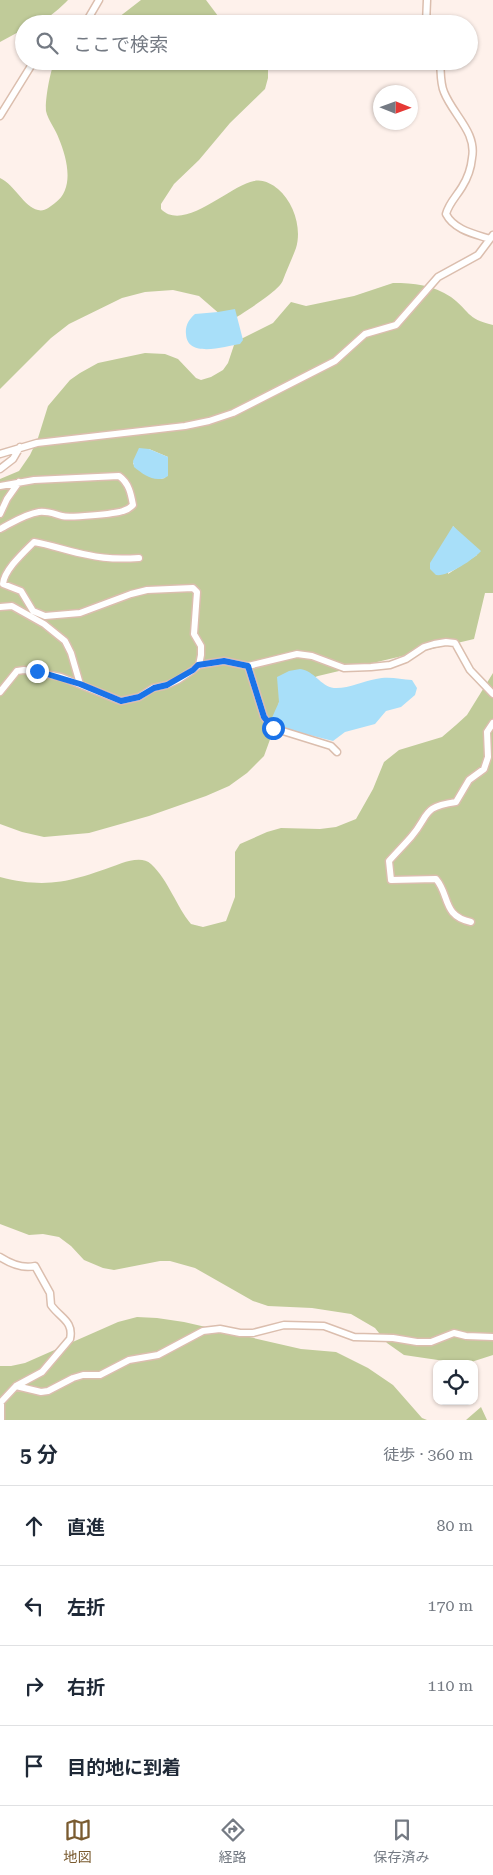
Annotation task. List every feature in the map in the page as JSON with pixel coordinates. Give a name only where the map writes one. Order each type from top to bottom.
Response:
[{"type":"street","points":[[90,15],[99,0]]},
{"type":"street","points":[[426,15],[427,0]]},
{"type":"street","points":[[0,116],[28,70]]},
{"type":"street","points":[[0,454],[20,447],[57,440],[185,426],[233,413],[335,362],[365,334],[396,325],[438,277],[478,254],[492,237],[460,228],[450,221],[446,214],[450,203],[470,172],[473,143],[469,133],[443,91],[441,70]]},
{"type":"street","points":[[0,468],[13,459],[20,447]]},
{"type":"street","points":[[0,486],[34,480],[119,476],[126,481],[131,492],[133,505],[126,511],[117,513],[62,516],[50,512],[39,512],[28,515],[0,529]]},
{"type":"street","points":[[0,514],[7,499],[19,482]]},
{"type":"street","points":[[0,692],[17,672],[24,670],[61,677],[121,701],[139,697],[154,688],[167,685],[193,670],[198,665],[201,646],[194,634],[197,592],[193,588],[146,590],[80,613],[45,616],[33,611],[21,591],[3,584],[4,578],[21,555],[34,542],[91,556],[126,559],[140,558]]},
{"type":"street","points":[[0,607],[2,605],[12,606],[44,624],[65,640],[74,661],[80,684]]},
{"type":"street","points":[[198,665],[224,661],[248,666],[297,654],[312,656],[344,668],[371,667],[390,665],[406,659],[424,647],[446,642],[455,643],[470,670],[493,694]]},
{"type":"street","points":[[248,666],[264,717],[273,728],[331,746],[337,752]]},
{"type":"street","points":[[471,922],[461,920],[455,916],[436,879],[391,880],[389,861],[411,837],[424,816],[434,807],[456,802],[469,780],[484,769],[488,757],[488,732],[493,723]]},
{"type":"street","points":[[0,1258],[29,1268],[36,1266],[50,1293],[51,1305],[67,1319],[72,1333],[70,1339],[42,1372],[16,1386],[1,1402],[1,1420]]},
{"type":"street","points":[[16,1386],[41,1392],[48,1391],[73,1378],[100,1375],[129,1360],[158,1355],[203,1330],[220,1329],[240,1333],[253,1333],[284,1325],[324,1326],[354,1337],[393,1338],[418,1342],[431,1342],[454,1333],[466,1336],[493,1336]]},
{"type":"green space","points":[[0,0],[68,0],[50,15],[15,15],[15,34],[0,42]]},
{"type":"green space","points":[[141,0],[206,0],[217,15],[122,15]]},
{"type":"green space","points":[[268,70],[265,89],[230,123],[199,160],[174,184],[161,204],[161,209],[171,215],[194,212],[244,184],[264,181],[278,189],[288,201],[295,216],[298,240],[280,285],[229,322],[199,296],[173,290],[145,292],[122,298],[69,324],[51,338],[0,389],[0,178],[28,205],[40,210],[47,209],[55,203],[65,190],[68,173],[65,155],[46,111],[51,71]]},
{"type":"green space","points":[[393,283],[423,286],[444,293],[473,317],[493,325],[493,593],[485,593],[474,639],[318,676],[296,684],[279,702],[272,734],[264,756],[247,773],[229,786],[206,796],[149,816],[89,833],[44,837],[0,824],[0,479],[19,471],[30,455],[38,438],[48,406],[70,380],[98,363],[145,353],[165,354],[178,359],[196,378],[201,380],[211,377],[223,370],[228,363],[235,342],[273,323],[291,302],[306,306],[354,296]],"holes":[[[149,449],[168,457],[165,478],[160,479],[133,464],[138,452]],[[453,526],[477,555],[448,574]]]},
{"type":"green space","points":[[493,673],[493,1355],[477,1360],[438,1360],[404,1355],[387,1343],[375,1328],[351,1314],[312,1308],[268,1306],[253,1301],[195,1268],[170,1261],[160,1261],[114,1270],[103,1268],[84,1260],[71,1246],[59,1237],[43,1234],[29,1235],[0,1224],[0,877],[34,883],[48,883],[76,878],[129,861],[145,860],[163,878],[191,924],[203,927],[226,921],[235,897],[235,852],[240,844],[281,828],[320,829],[336,827],[356,819],[373,789],[384,762],[399,750],[442,737],[467,715]]},
{"type":"green space","points":[[137,1317],[184,1322],[301,1349],[336,1352],[368,1368],[393,1385],[422,1418],[427,1420],[0,1420],[0,1366],[25,1363],[118,1322]]},
{"type":"green space","points":[[481,1407],[487,1420],[466,1420]]},
{"type":"water","points":[[235,309],[243,340],[240,344],[200,349],[188,342],[186,334],[187,325],[195,314]]},
{"type":"water","points":[[139,448],[149,449],[168,457],[168,476],[155,479],[134,467],[133,461]]},
{"type":"water","points":[[453,526],[481,551],[460,567],[441,575],[436,575],[430,569],[430,563]]},
{"type":"water","points":[[300,669],[310,673],[329,687],[334,688],[381,678],[390,678],[412,680],[417,688],[415,695],[401,707],[386,711],[375,724],[345,732],[333,741],[282,728],[270,722],[279,702],[277,677],[289,671]]},
{"type":"route","points":[[37,671],[61,677],[121,701],[139,697],[154,688],[178,680],[198,665],[224,661],[248,666],[264,717],[273,728]]}]
